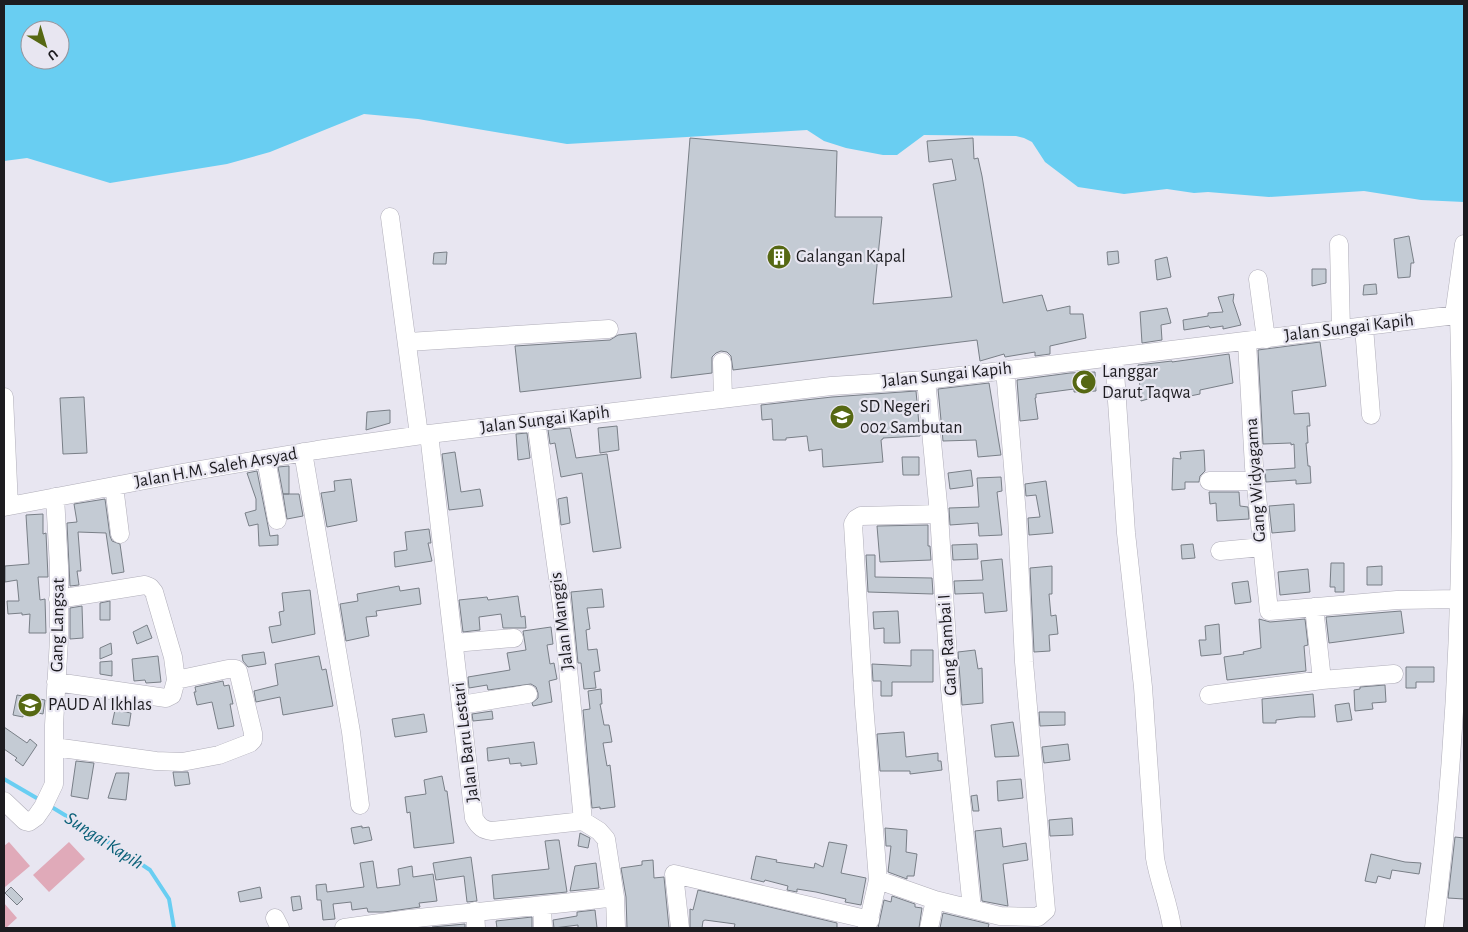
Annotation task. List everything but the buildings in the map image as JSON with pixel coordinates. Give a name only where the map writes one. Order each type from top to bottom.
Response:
[{"type":"street","name":"Jalan Baru Lestari","points":[[390,217],[454,643],[474,818],[479,826],[485,830],[492,831],[583,821]]},
{"type":"street","points":[[1339,244],[1341,330]]},
{"type":"street","points":[[1434,928],[1456,812],[1455,721],[1463,528],[1459,314],[1464,244]]},
{"type":"street","points":[[1258,279],[1266,339]]},
{"type":"street","name":"Jalan Sungai Kapih","points":[[424,435],[831,386],[926,380],[1005,369],[1247,342],[1459,314]]},
{"type":"street","points":[[1364,327],[1371,415]]},
{"type":"street","points":[[408,342],[609,329]]},
{"type":"street","name":"Gang Widyagama","points":[[1247,342],[1256,481],[1268,611],[1276,612],[1314,607]]},
{"type":"street","points":[[1114,357],[1126,533],[1143,687],[1155,858],[1158,877],[1166,900],[1172,928]]},
{"type":"street","points":[[722,362],[723,399]]},
{"type":"street","points":[[878,880],[935,900],[972,909],[999,922],[1038,917],[1046,910],[1024,662],[1017,515],[1005,369]]},
{"type":"street","name":"Gang Rambai I","points":[[926,380],[939,514],[950,689],[972,909]]},
{"type":"street","points":[[4,397],[7,507]]},
{"type":"street","name":"Jalan Manggis","points":[[536,421],[562,607],[583,821]]},
{"type":"street","name":"Jalan H.M. Saleh Arsyad","points":[[7,507],[266,458],[424,435]]},
{"type":"street","points":[[303,452],[350,722],[360,805]]},
{"type":"street","points":[[266,458],[277,520]]},
{"type":"street","points":[[1208,481],[1256,481]]},
{"type":"street","points":[[114,486],[120,534]]},
{"type":"street","name":"Gang Langsat","points":[[4,801],[27,822],[36,817],[52,787],[59,639],[59,566],[55,497]]},
{"type":"street","points":[[680,928],[674,874],[868,924],[878,880],[864,704],[854,524],[856,519],[862,516],[939,514]]},
{"type":"street","points":[[1220,552],[1262,547]]},
{"type":"street","points":[[56,682],[166,698],[172,695],[176,680],[173,657],[154,592],[150,588],[145,585],[58,599]]},
{"type":"street","points":[[1322,680],[1314,607],[1397,600],[1459,599]]},
{"type":"street","points":[[454,643],[514,638]]},
{"type":"street","points":[[54,748],[156,762],[182,762],[219,755],[246,746],[253,740],[253,733],[236,669],[176,680]]},
{"type":"street","points":[[1209,695],[1322,680],[1394,674]]},
{"type":"street","points":[[461,705],[528,694]]},
{"type":"street","points":[[583,821],[606,839],[615,897],[616,928]]},
{"type":"street","points":[[344,928],[476,920],[542,906],[615,897]]},
{"type":"street","points":[[929,928],[935,900]]},
{"type":"street","points":[[542,906],[543,928]]},
{"type":"shaded area","points":[[9,842],[30,866],[5,887],[4,846]]},
{"type":"shaded area","points":[[69,842],[85,859],[49,892],[33,875]]},
{"type":"shaded area","points":[[4,903],[17,918],[6,928],[4,928]]},
{"type":"water","points":[[4,4],[1464,4],[1464,202],[1421,200],[1364,191],[1269,197],[1208,192],[1194,193],[1167,189],[1124,194],[1078,187],[1045,162],[1032,142],[1016,136],[924,135],[897,155],[883,155],[846,148],[824,141],[807,130],[567,144],[418,119],[364,114],[270,152],[227,164],[110,183],[27,158],[4,161]]},
{"type":"waterway","name":"Sungai Kapih","points":[[4,779],[40,800]]},
{"type":"waterway","name":"Sungai Kapih","points":[[50,806],[150,870],[169,899],[174,928]]},
{"type":"place","name":"Galangan Kapal","points":[[779,257]]},
{"type":"place","name":"Langgar Darut Taqwa","points":[[1084,382]]},
{"type":"place","name":"SD Negeri 002 Sambutan","points":[[842,417]]},
{"type":"place","name":"PAUD Al Ikhlas","points":[[30,705]]}]
